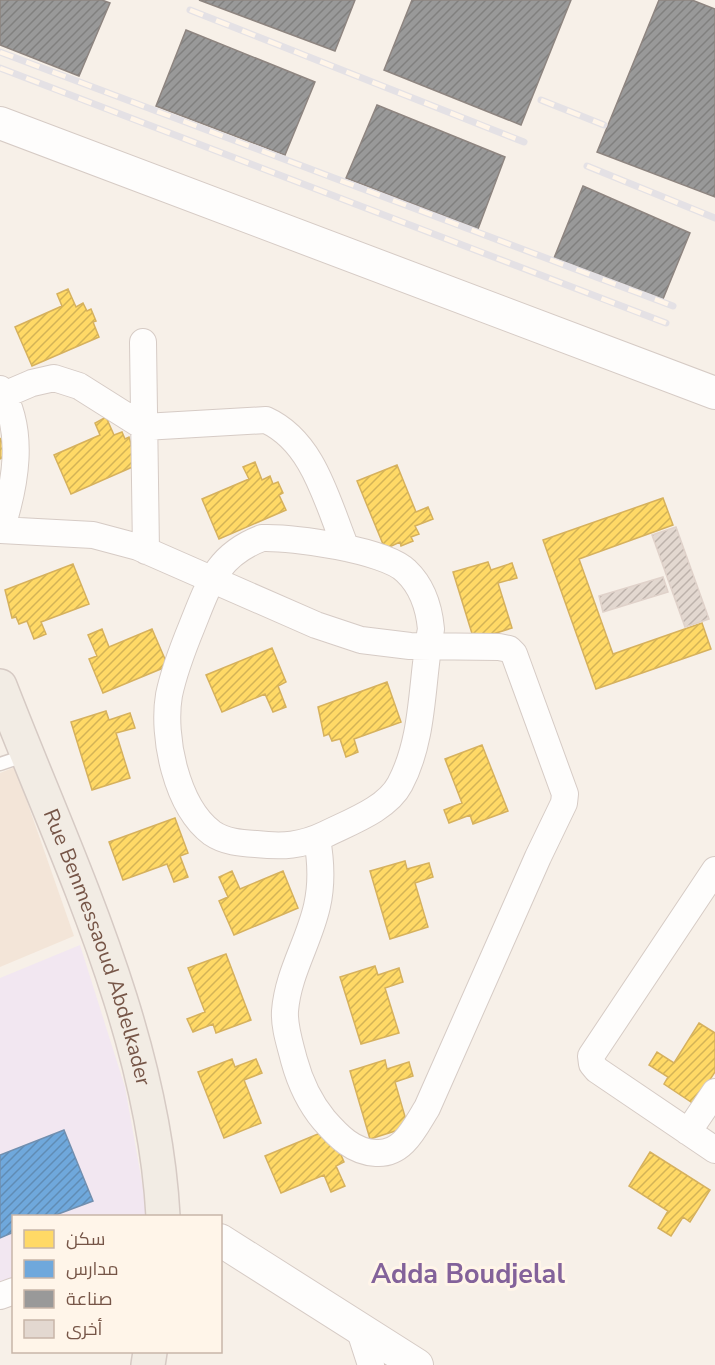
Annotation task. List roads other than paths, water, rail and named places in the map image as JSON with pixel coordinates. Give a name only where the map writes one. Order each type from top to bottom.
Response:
[{"type":"main road","name":"Rue Benmessaoud Abdelkader","points":[[0,686],[13,760],[118,992],[156,1142],[164,1215]]},
{"type":"street","points":[[0,123],[715,393]]},
{"type":"street","points":[[143,342],[146,551]]},
{"type":"street","points":[[317,838],[320,875],[317,907],[289,985],[285,1011],[287,1034],[305,1090],[320,1115],[353,1147],[383,1154],[402,1145],[427,1108],[565,798],[518,661],[511,650],[499,647],[428,646],[361,640],[316,625],[146,551],[93,535],[1,530],[10,501],[15,467],[14,428],[2,392],[54,378],[79,387],[144,427],[247,419],[266,420],[284,428],[300,444],[315,472],[346,548]]},
{"type":"street","points":[[262,538],[346,548],[388,559],[405,569],[419,587],[429,609],[431,629],[413,752],[400,786],[387,800],[360,818],[317,838],[291,846],[242,843],[219,836],[211,832],[199,817],[174,768],[168,743],[169,696],[176,667],[211,578],[229,556],[243,546],[262,538]]},
{"type":"street","points":[[715,870],[591,1056],[592,1064],[597,1070],[715,1150]]},
{"type":"street","points":[[688,1132],[715,1092]]},
{"type":"street","points":[[222,1241],[417,1365]]},
{"type":"street","points":[[359,1328],[371,1365]]},
{"type":"railway","points":[[190,10],[524,142]]},
{"type":"railway","points":[[0,52],[673,306]]},
{"type":"railway","points":[[0,68],[666,323]]},
{"type":"railway","points":[[541,100],[604,125]]},
{"type":"railway","points":[[587,166],[715,218]]},
{"type":"district","name":"Adda Boudjelal","points":[[468,1274]]}]
